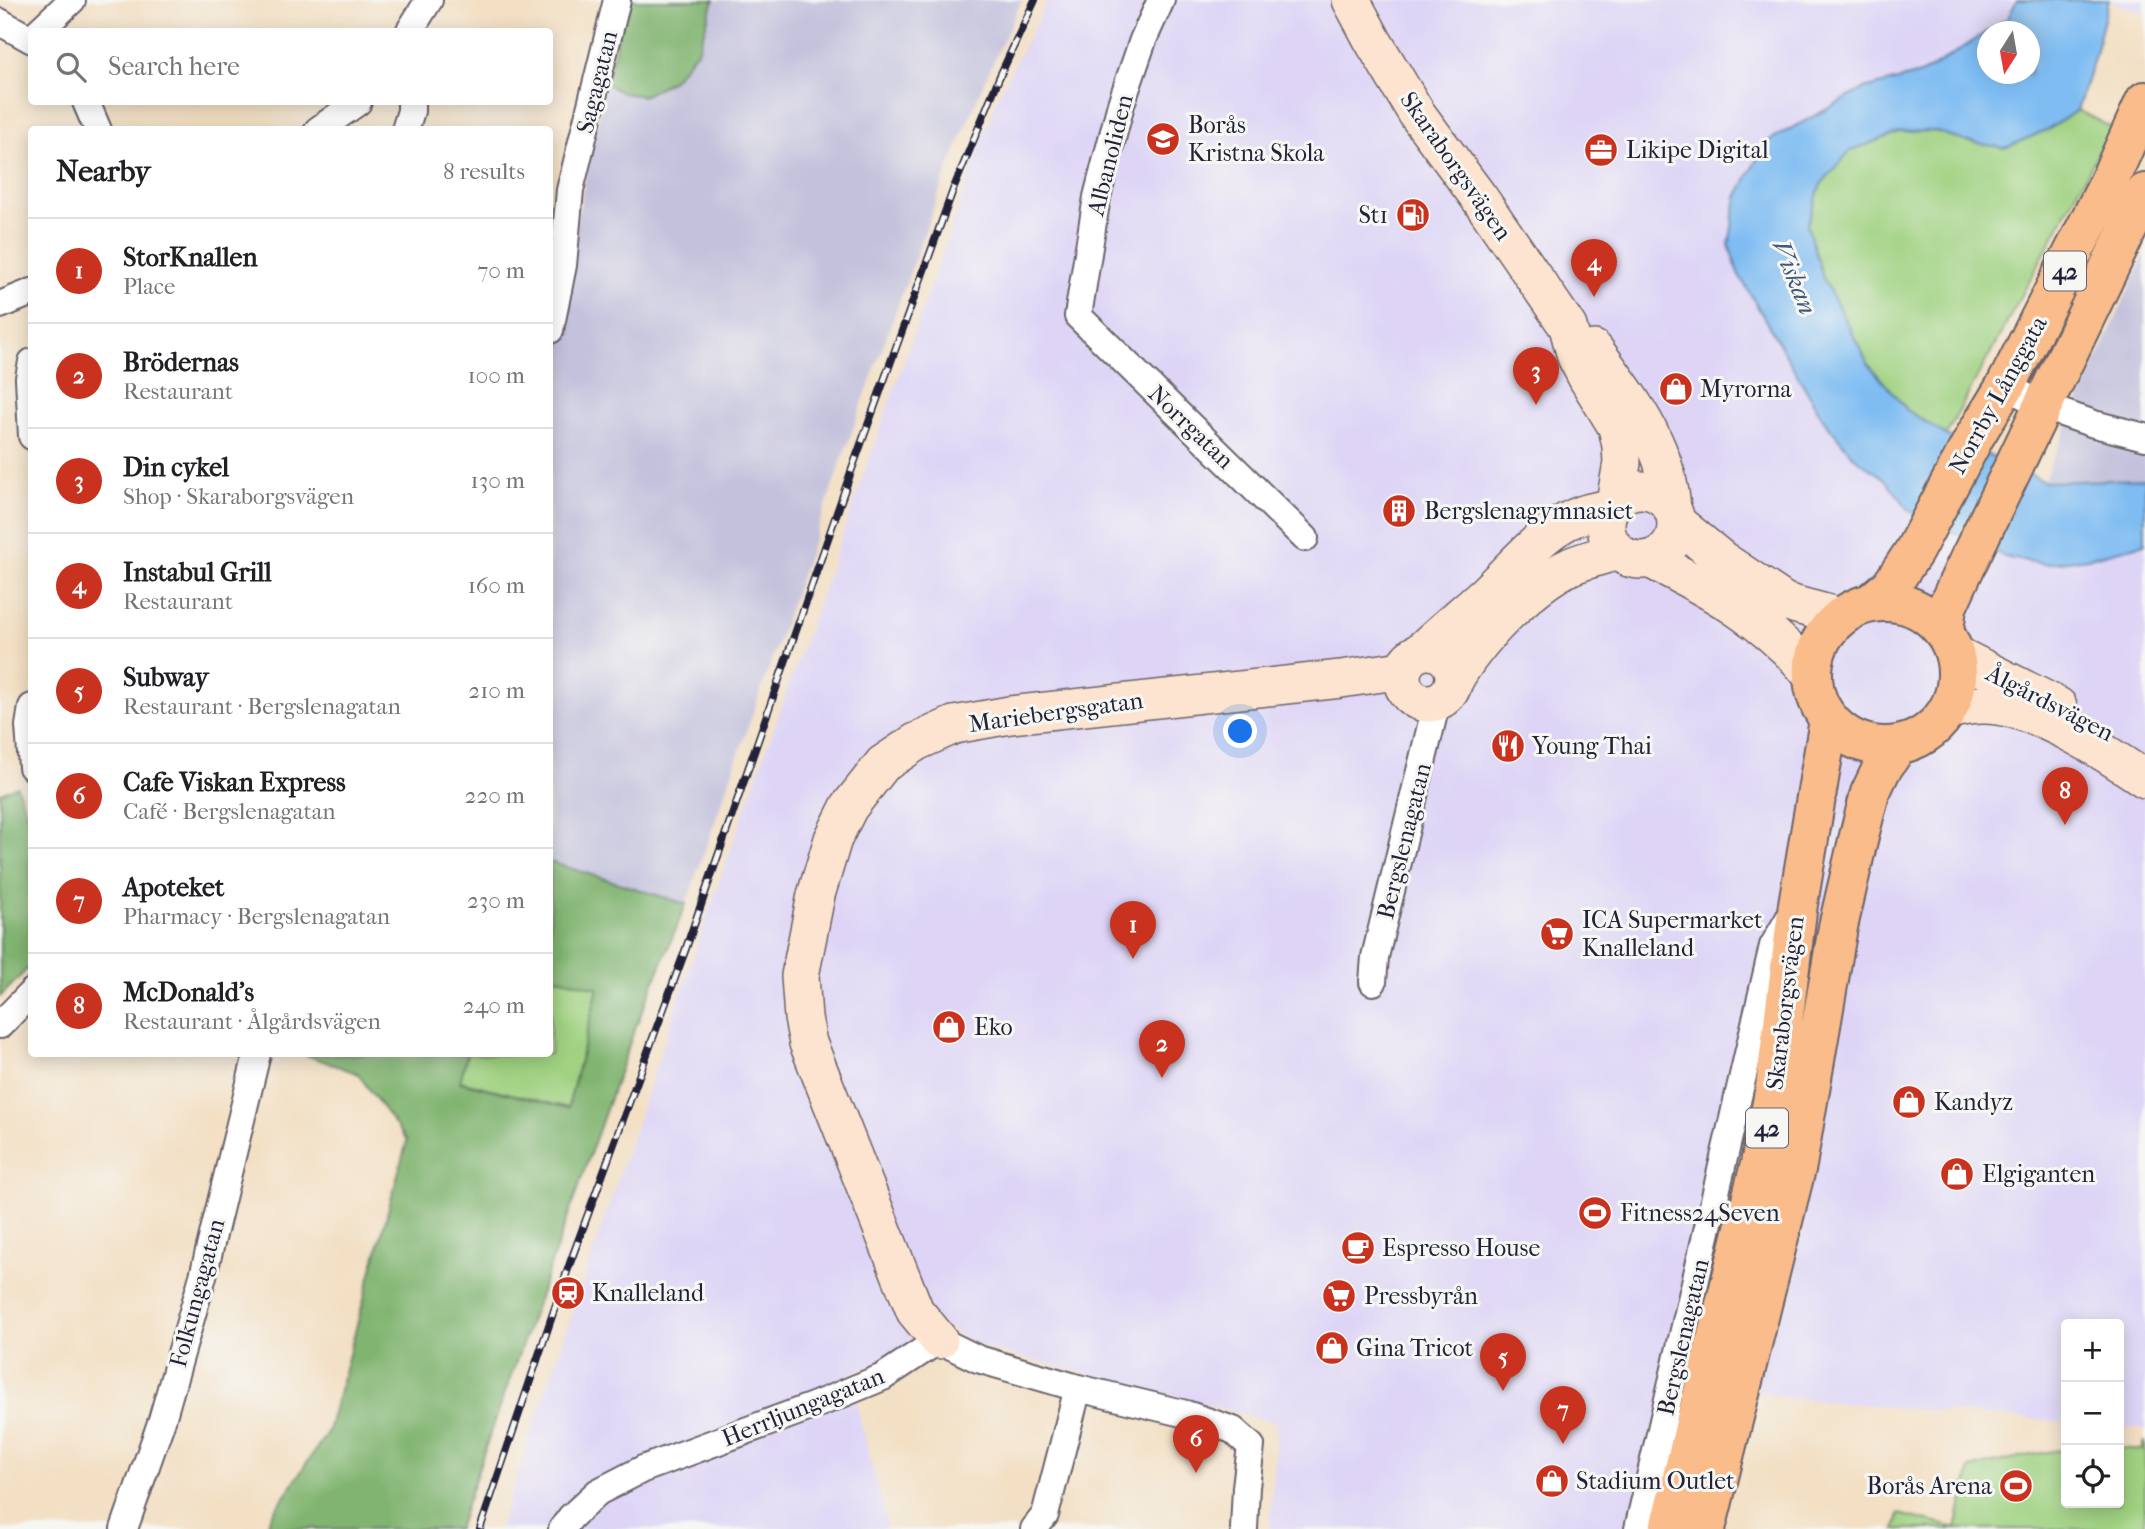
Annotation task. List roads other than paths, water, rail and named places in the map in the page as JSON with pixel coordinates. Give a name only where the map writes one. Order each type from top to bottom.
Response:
[{"type":"main road","name":"Norrby Långgata","points":[[1856,610],[1891,586],[1914,551],[1975,436],[2006,385],[2105,190],[2145,101]]},
{"type":"main road","name":"Norrby Långgata","points":[[1949,642],[1947,607],[2145,193]]},
{"type":"main road","points":[[1856,610],[1888,602],[1911,607],[1932,619],[1949,642]]},
{"type":"main road","name":"42","points":[[1829,720],[1819,704],[1813,677],[1814,659],[1819,643],[1829,629],[1856,610]]},
{"type":"main road","name":"42","points":[[1947,712],[1956,688],[1957,670],[1949,642]]},
{"type":"main road","points":[[1829,720],[1843,733],[1860,742],[1898,746],[1930,731],[1947,712]]},
{"type":"main road","name":"Skaraborgsvägen","points":[[1669,1529],[1760,1164],[1775,1087],[1798,904],[1829,720]]},
{"type":"main road","name":"Skaraborgsvägen","points":[[1706,1529],[1797,1164],[1839,927],[1858,840],[1870,793],[1881,769],[1898,746]]},
{"type":"street","points":[[42,28],[72,0]]},
{"type":"street","points":[[412,28],[429,0]]},
{"type":"street","name":"Sagagatan","points":[[553,315],[563,265],[570,190],[617,0]]},
{"type":"street","name":"Albanoliden","points":[[1078,316],[1097,197],[1121,104],[1143,40],[1161,0]]},
{"type":"street","name":"Skaraborgsvägen","points":[[1352,0],[1379,52],[1417,114],[1480,199],[1568,327],[1591,344],[1640,412],[1670,485],[1674,515]]},
{"type":"street","points":[[0,22],[28,37]]},
{"type":"street","points":[[87,105],[96,126]]},
{"type":"street","points":[[324,126],[354,105]]},
{"type":"street","points":[[406,126],[411,105]]},
{"type":"street","points":[[0,305],[28,295]]},
{"type":"street","name":"Norrgatan","points":[[1078,316],[1305,538]]},
{"type":"street","name":"Skaraborgsvägen","points":[[1568,327],[1581,368],[1617,427],[1622,463],[1613,506]]},
{"type":"street","points":[[2006,385],[2042,406],[2094,424],[2145,437]]},
{"type":"street","points":[[1445,692],[1418,702],[1404,689],[1401,679],[1412,661],[1536,542],[1553,529],[1591,510],[1613,506],[1627,494],[1648,491],[1662,498],[1674,515],[1721,559],[1785,602],[1856,610]]},
{"type":"street","points":[[1613,506],[1607,531],[1613,545],[1703,586],[1773,634],[1798,657],[1813,677]]},
{"type":"street","points":[[1633,555],[1657,556],[1669,546],[1676,530],[1674,515]]},
{"type":"street","name":"Bergslenagatan","points":[[1373,982],[1375,957],[1445,692],[1463,665],[1506,615],[1544,583],[1570,567],[1633,555]]},
{"type":"street","name":"Ålgårdsvägen","points":[[1949,642],[2145,754]]},
{"type":"street","name":"Mariebergsgatan","points":[[939,1340],[915,1311],[812,1055],[803,1018],[800,976],[816,895],[833,839],[849,807],[883,764],[916,742],[954,725],[1010,715],[1341,679],[1412,661]]},
{"type":"street","name":"Ålgårdsvägen","points":[[1947,712],[1964,706],[1987,705],[2036,718],[2100,750],[2145,779]]},
{"type":"street","name":"Bergslenagatan","points":[[1638,1529],[1773,946],[1798,904]]},
{"type":"street","points":[[0,1026],[28,996]]},
{"type":"street","name":"Folkungagatan","points":[[124,1529],[162,1420],[195,1303],[256,1057]]},
{"type":"street","points":[[939,1340],[978,1359],[1078,1388],[1186,1414],[1233,1430],[1251,1446],[1244,1529]]},
{"type":"street","name":"Herrljungagatan","points":[[562,1529],[598,1492],[609,1486],[643,1469],[883,1377],[939,1340]]},
{"type":"street","points":[[1034,1529],[1045,1515],[1078,1388]]},
{"type":"water","name":"Viskan","points":[[2017,0],[2109,0],[2077,110],[2049,129],[2005,148],[1965,141],[1935,131],[1899,132],[1850,151],[1821,184],[1807,225],[1823,278],[1869,365],[1907,410],[1946,435],[2045,482],[2145,479],[2145,544],[2088,558],[2046,564],[2008,558],[1910,511],[1886,480],[1853,456],[1823,419],[1738,273],[1729,245],[1737,197],[1766,142],[1864,89],[1924,73],[1977,39],[1977,84],[2040,84],[2040,21],[2003,21],[2008,18]]},
{"type":"railway","points":[[480,1529],[570,1263],[685,951],[852,469],[953,190],[999,78],[1035,0]]},
{"type":"place","name":"Borås Kristna Skola","points":[[1163,139]]},
{"type":"place","name":"Likipe Digital","points":[[1601,150]]},
{"type":"place","name":"St1","points":[[1413,215]]},
{"type":"place","name":"Instabul Grill","points":[[1594,297]]},
{"type":"place","name":"Myrorna","points":[[1676,389]]},
{"type":"place","name":"Din cykel","points":[[1536,405]]},
{"type":"place","name":"Bergslenagymnasiet","points":[[1399,511]]},
{"type":"place","name":"Young Thai","points":[[1508,746]]},
{"type":"place","name":"McDonald's","points":[[2065,825]]},
{"type":"place","name":"ICA Supermarket Knalleland","points":[[1557,934]]},
{"type":"place","name":"StorKnallen","points":[[1133,959]]},
{"type":"place","name":"Eko","points":[[949,1027]]},
{"type":"place","name":"Brödernas","points":[[1162,1078]]},
{"type":"place","name":"Kandyz","points":[[1909,1102]]},
{"type":"place","name":"Elgiganten","points":[[1957,1174]]},
{"type":"place","name":"Fitness24Seven","points":[[1595,1213]]},
{"type":"place","name":"Espresso House","points":[[1358,1248]]},
{"type":"place","name":"Knalleland","points":[[568,1293]]},
{"type":"place","name":"Pressbyrån","points":[[1339,1296]]},
{"type":"place","name":"Gina Tricot","points":[[1332,1348]]},
{"type":"place","name":"Subway","points":[[1503,1391]]},
{"type":"place","name":"Apoteket","points":[[1563,1444]]},
{"type":"place","name":"Cafe Viskan Express","points":[[1196,1473]]},
{"type":"place","name":"Stadium Outlet","points":[[1552,1481]]},
{"type":"place","name":"Borås Arena","points":[[2016,1486]]}]
